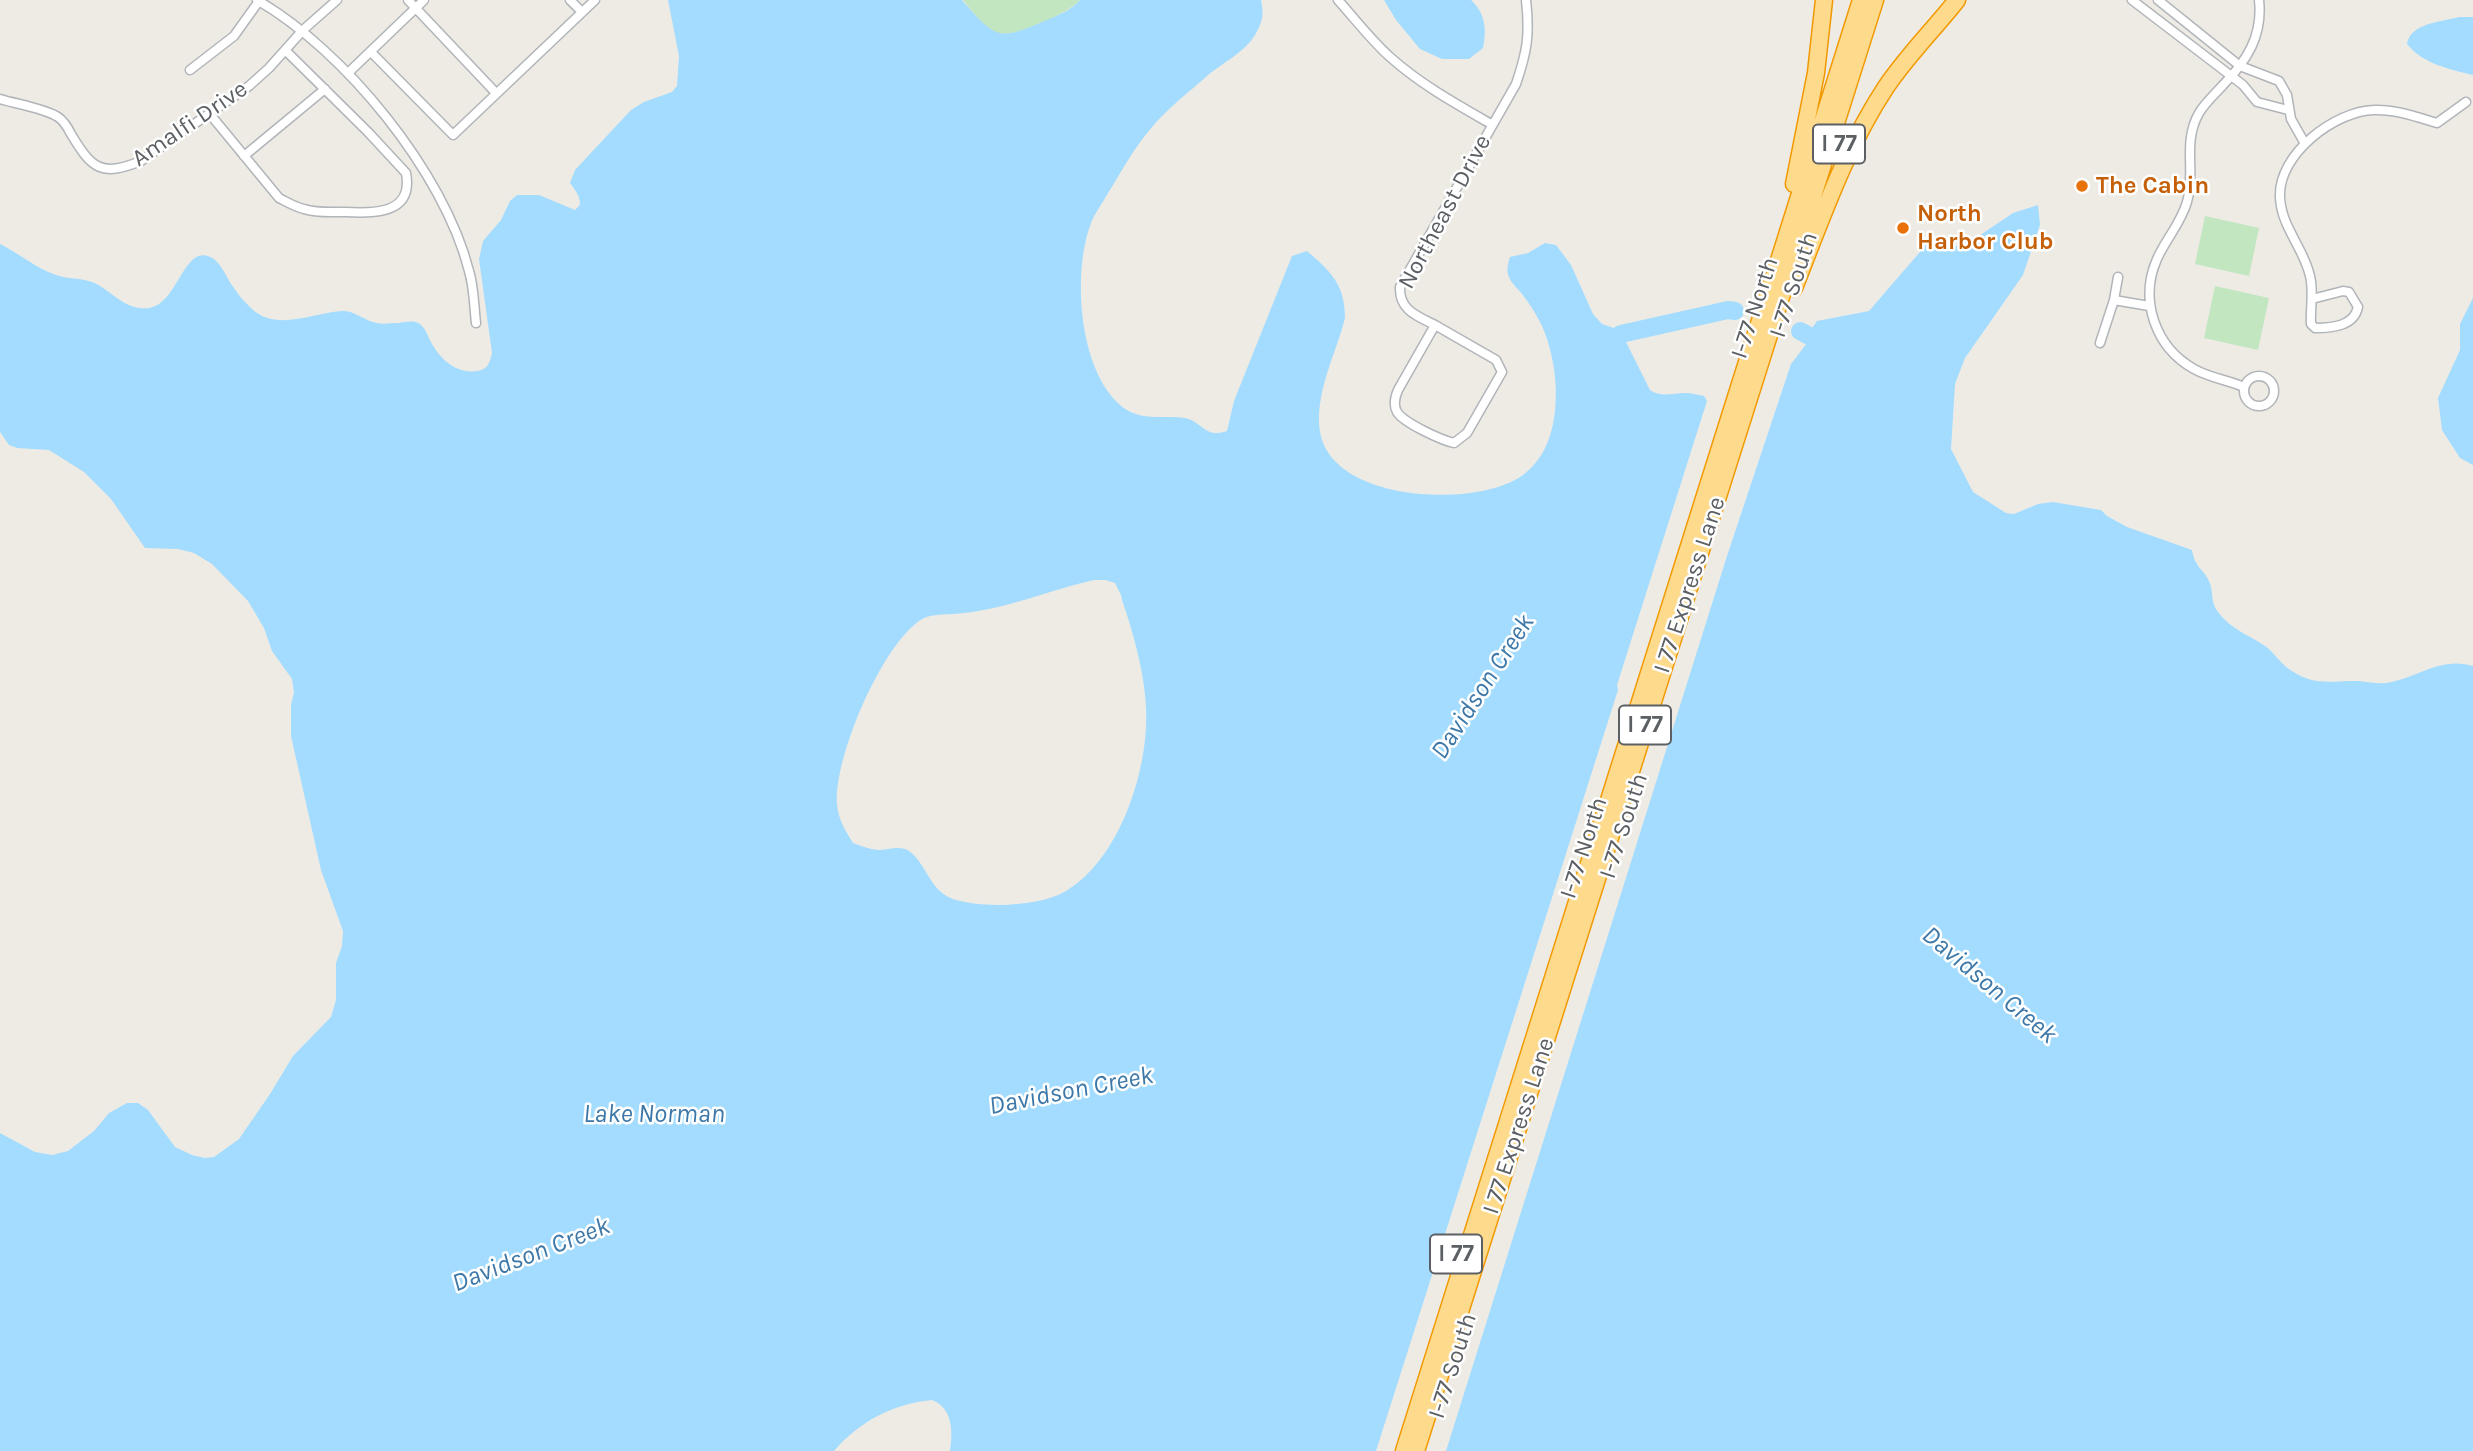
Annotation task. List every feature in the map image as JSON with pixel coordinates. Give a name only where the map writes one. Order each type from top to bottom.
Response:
[{"type":"highway","points":[[1797,176],[1817,63],[1824,0]]},
{"type":"highway","name":"I 77","points":[[1797,176],[1852,0]]},
{"type":"highway","name":"I 77 Express Lane","points":[[1404,1451],[1861,0]]},
{"type":"highway","name":"I 77 Express Lane","points":[[1416,1451],[1875,0]]},
{"type":"highway","name":"I-77 South","points":[[1426,1451],[1884,0]]},
{"type":"highway","points":[[1794,288],[1846,160],[1874,106],[1904,62],[1957,0]]},
{"type":"highway","name":"I-77 North","points":[[1394,1451],[1797,176]]},
{"type":"street","name":"Amalfi Drive","points":[[0,99],[57,116],[85,157],[104,170],[121,169],[141,161],[249,86],[303,30],[337,0]]},
{"type":"street","points":[[408,0],[496,93]]},
{"type":"street","points":[[348,73],[424,0]]},
{"type":"street","points":[[570,0],[582,12]]},
{"type":"street","points":[[371,52],[453,135],[595,0]]},
{"type":"street","points":[[1338,0],[1374,41],[1405,69],[1441,95],[1491,124]]},
{"type":"street","name":"Northeast Drive","points":[[1435,325],[1398,390],[1395,408],[1406,420],[1445,442],[1454,443],[1467,433],[1502,372],[1496,360],[1435,325],[1405,308],[1400,298],[1401,287],[1516,84],[1527,52],[1528,22],[1525,0]]},
{"type":"street","points":[[2132,0],[2232,76],[2257,102],[2288,110]]},
{"type":"street","points":[[2158,0],[2240,66],[2278,81],[2287,95],[2288,110],[2304,142]]},
{"type":"street","points":[[2244,387],[2202,373],[2183,362],[2161,338],[2149,306],[2150,282],[2156,260],[2181,219],[2188,201],[2188,146],[2192,130],[2204,106],[2240,66],[2252,46],[2259,29],[2259,0]]},
{"type":"street","points":[[190,71],[234,36],[258,1],[303,30],[348,73],[405,140],[435,189],[470,271],[475,323]]},
{"type":"street","points":[[209,113],[279,198],[302,209],[325,212],[380,212],[401,202],[407,193],[406,173],[285,50]]},
{"type":"street","points":[[244,156],[325,89]]},
{"type":"street","points":[[2312,299],[2349,292],[2358,307],[2357,314],[2348,323],[2315,328],[2311,324],[2310,276],[2283,216],[2280,198],[2286,172],[2304,142],[2351,114],[2374,110],[2437,123],[2466,102]]},
{"type":"street","points":[[2100,343],[2118,278]]},
{"type":"street","points":[[2114,300],[2149,306]]},
{"type":"green space","points":[[963,0],[1080,0],[1038,25],[1002,34],[985,26]]},
{"type":"green space","points":[[2205,216],[2259,228],[2249,276],[2195,264]]},
{"type":"green space","points":[[2215,286],[2269,298],[2258,350],[2204,338]]},
{"type":"water","name":"Lake Norman","points":[[668,0],[962,0],[991,29],[1008,33],[1056,16],[1080,0],[1261,0],[1263,14],[1255,35],[1152,127],[1127,162],[1090,226],[1081,271],[1081,298],[1089,351],[1098,375],[1111,395],[1127,410],[1148,417],[1185,418],[1214,433],[1227,431],[1234,401],[1292,256],[1307,251],[1335,280],[1344,306],[1345,318],[1320,403],[1320,432],[1330,455],[1350,473],[1376,485],[1407,492],[1439,495],[1471,493],[1498,487],[1520,477],[1535,464],[1549,440],[1553,424],[1556,390],[1552,356],[1538,318],[1511,281],[1507,270],[1510,257],[1528,253],[1545,243],[1556,245],[1571,265],[1593,314],[1602,324],[1620,330],[1650,390],[1663,394],[1686,393],[1704,396],[1707,401],[1376,1451],[950,1451],[951,1429],[948,1415],[932,1400],[904,1405],[878,1416],[855,1431],[834,1451],[0,1451],[0,1133],[35,1152],[52,1155],[68,1151],[94,1131],[109,1113],[127,1103],[138,1103],[148,1110],[175,1147],[192,1155],[214,1157],[239,1139],[293,1056],[331,1017],[336,1000],[336,963],[342,946],[343,931],[321,870],[291,736],[291,705],[294,692],[292,679],[272,651],[264,628],[248,601],[212,564],[194,553],[178,549],[145,548],[111,499],[84,472],[49,450],[9,445],[0,432],[0,244],[48,272],[92,282],[125,303],[140,308],[159,304],[167,297],[192,260],[199,256],[208,256],[220,265],[242,298],[261,315],[283,320],[343,311],[379,323],[415,322],[422,326],[435,348],[449,364],[462,370],[481,370],[488,365],[492,353],[479,259],[483,241],[517,195],[539,195],[575,210],[580,205],[578,195],[570,183],[575,170],[631,110],[672,92],[677,86],[679,56]],"holes":[[[1094,580],[1115,583],[1134,638],[1144,685],[1146,733],[1136,785],[1127,810],[1102,858],[1085,876],[1066,891],[1042,900],[1012,905],[968,903],[940,891],[921,863],[906,849],[875,850],[853,843],[840,820],[837,804],[843,759],[863,703],[891,652],[907,632],[926,617],[981,611]]]},
{"type":"water","points":[[1384,0],[1471,0],[1484,22],[1483,48],[1469,59],[1442,59],[1420,49],[1396,20]]},
{"type":"water","points":[[2459,17],[2473,17],[2473,75],[2429,61],[2407,44],[2409,37],[2420,28]]},
{"type":"water","points":[[2038,205],[2040,225],[2023,275],[1965,358],[1955,384],[1951,449],[1973,492],[2006,513],[2014,514],[2038,504],[2053,502],[2101,510],[2127,527],[2192,550],[2195,561],[2209,581],[2214,604],[2223,618],[2265,646],[2288,668],[2309,679],[2325,682],[2386,683],[2439,666],[2473,666],[2473,1451],[1446,1451],[1727,556],[1791,364],[1807,343],[1808,334],[1817,321],[1869,311],[1926,245],[1964,246],[2013,213]]},
{"type":"water","points":[[2473,298],[2473,465],[2460,458],[2442,430],[2438,398],[2460,350],[2460,324]]},
{"type":"waterway","name":"Davidson Creek","points":[[1602,347],[1621,334],[1728,310],[1735,311]]},
{"type":"waterway","name":"Davidson Creek","points":[[1800,331],[1817,340],[1816,352]]},
{"type":"place","name":"The Cabin","points":[[2082,186]]},
{"type":"place","name":"North Harbor Club","points":[[1903,228]]}]
